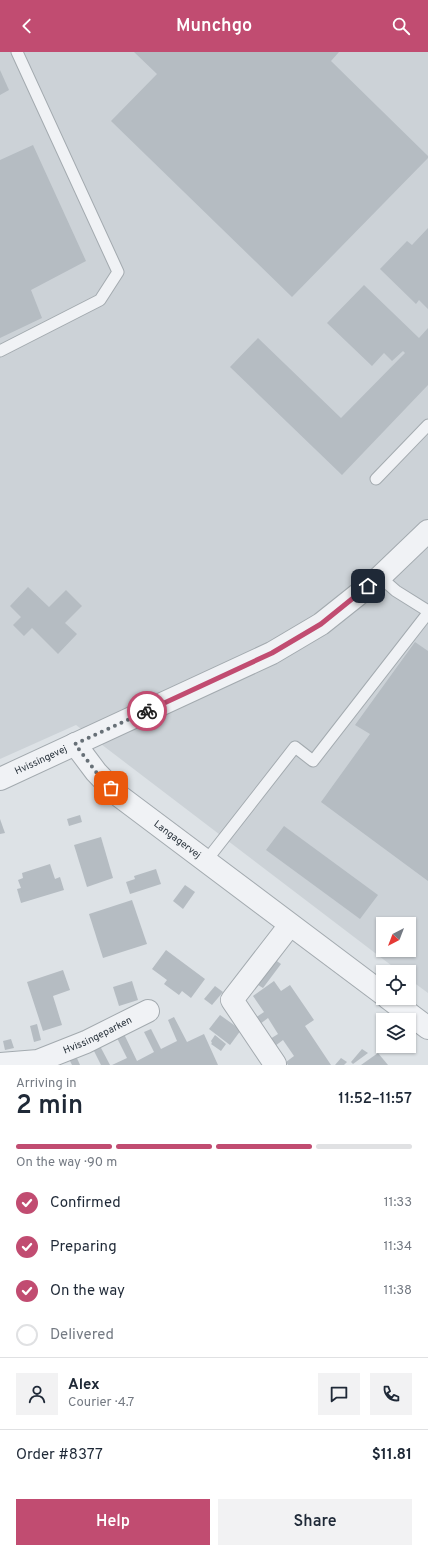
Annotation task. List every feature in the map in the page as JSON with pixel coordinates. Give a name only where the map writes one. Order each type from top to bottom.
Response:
[{"type":"street","name":"Hvissingevej","points":[[0,779],[272,653],[321,624],[380,577],[428,531]]},
{"type":"street","name":"Langagervej","points":[[75,744],[96,772],[118,795],[376,989]]},
{"type":"street","points":[[275,1064],[232,1000],[290,925]]},
{"type":"street","points":[[397,1005],[428,1028]]},
{"type":"street","name":"Hvissingeparken","points":[[0,1064],[38,1061],[86,1042],[148,1011]]},
{"type":"lane","points":[[0,350],[100,300],[118,272],[17,52]]},
{"type":"lane","points":[[376,479],[428,425]]},
{"type":"lane","points":[[206,861],[295,748],[313,761],[428,612],[396,591],[380,577]]},
{"type":"shaded area","points":[[0,52],[428,52],[428,993],[416,984],[416,965],[391,965],[380,957],[416,957],[416,917],[376,917],[376,954],[76,725],[0,759]]},
{"type":"building","points":[[134,52],[339,52],[331,61],[428,156],[428,158],[292,297],[111,121],[157,74]]},
{"type":"building","points":[[0,70],[9,90],[0,95]]},
{"type":"building","points":[[33,145],[86,261],[31,290],[42,318],[0,338],[0,160]]},
{"type":"building","points":[[428,228],[428,309],[419,300],[416,304],[380,269],[407,241],[412,245]]},
{"type":"building","points":[[364,285],[419,338],[428,328],[428,385],[342,475],[230,367],[258,338],[341,418],[405,353],[403,351],[392,361],[384,353],[372,366],[327,323]]},
{"type":"building","points":[[28,587],[49,607],[66,590],[82,606],[65,623],[77,634],[58,654],[32,628],[24,636],[13,625],[21,617],[10,606]]},
{"type":"building","points":[[415,642],[428,651],[428,881],[321,802],[370,734],[355,725]]},
{"type":"building","points":[[80,815],[82,822],[69,826],[67,819]]},
{"type":"building","points":[[0,819],[5,833],[0,834]]},
{"type":"building","points":[[284,826],[378,895],[360,919],[266,850]]},
{"type":"building","points":[[101,837],[113,878],[87,887],[74,845]]},
{"type":"building","points":[[50,864],[55,879],[60,877],[64,890],[21,903],[17,889],[21,888],[18,880],[23,878],[22,873]]},
{"type":"building","points":[[156,869],[161,884],[130,894],[126,882],[135,879],[134,876]]},
{"type":"building","points":[[185,885],[195,892],[183,909],[173,901]]},
{"type":"building","points":[[132,900],[147,944],[103,958],[89,914]]},
{"type":"building","points":[[166,950],[205,979],[191,998],[182,991],[179,995],[164,984],[167,980],[152,969]]},
{"type":"building","points":[[274,959],[281,964],[263,988],[255,983]]},
{"type":"building","points":[[63,970],[70,990],[53,996],[62,1025],[43,1031],[27,982]]},
{"type":"building","points":[[132,981],[138,1000],[119,1006],[113,987]]},
{"type":"building","points":[[274,981],[281,991],[290,985],[314,1020],[305,1026],[331,1065],[288,1065],[286,1062],[294,1056],[283,1040],[275,1046],[270,1039],[278,1034],[268,1018],[260,1024],[255,1018],[264,1012],[253,996]]},
{"type":"building","points":[[215,986],[223,992],[212,1005],[204,999]]},
{"type":"building","points":[[220,1015],[241,1030],[230,1045],[209,1029]]},
{"type":"building","points":[[174,1017],[187,1042],[204,1034],[218,1065],[112,1065],[127,1058],[117,1038],[124,1034],[137,1061],[154,1052],[144,1032],[151,1029],[161,1049],[177,1041],[168,1020]]},
{"type":"building","points":[[37,1024],[41,1040],[34,1042],[30,1026]]},
{"type":"building","points":[[215,1035],[226,1044],[221,1051],[211,1044],[211,1041]]},
{"type":"building","points":[[11,1039],[14,1048],[5,1050],[3,1041]]},
{"type":"building","points":[[100,1046],[110,1065],[101,1065],[93,1049]]},
{"type":"building","points":[[362,1049],[368,1053],[353,1064],[351,1062]]},
{"type":"building","points":[[378,1053],[388,1065],[361,1065]]},
{"type":"building","points":[[76,1056],[80,1065],[72,1065],[69,1059]]},
{"type":"building","points":[[341,1058],[347,1062],[344,1065],[335,1065]]},
{"type":"way so far","points":[[111,788],[96,772],[75,744],[147,711]]},
{"type":"route","points":[[147,711],[272,653],[321,624],[368,586]]}]
